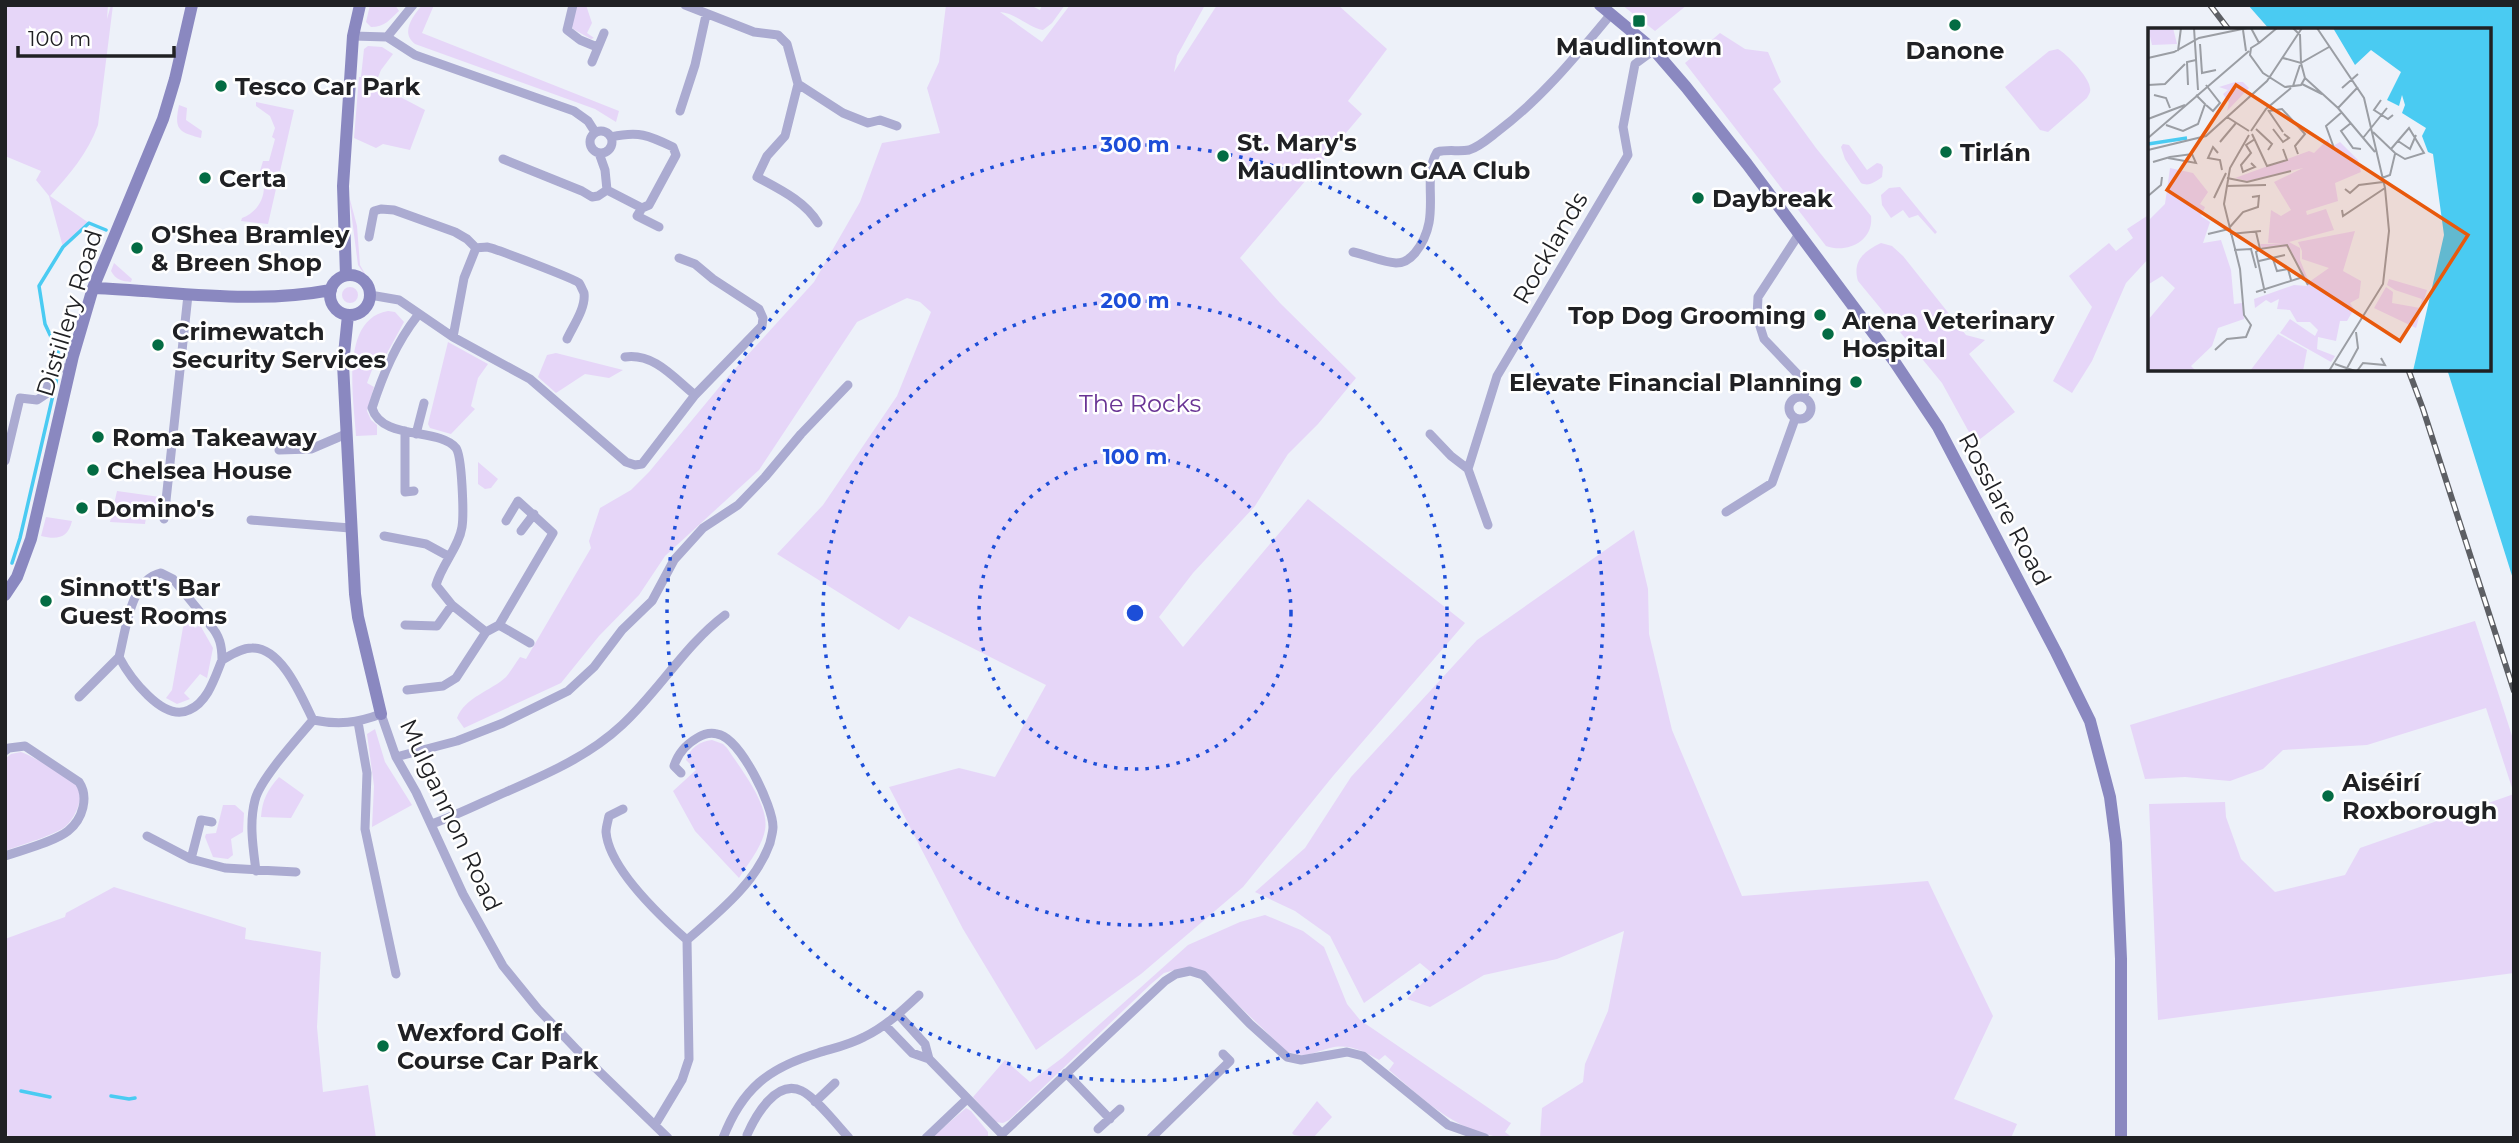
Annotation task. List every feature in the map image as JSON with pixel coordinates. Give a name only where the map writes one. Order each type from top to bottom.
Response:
[{"type":"main road","name":"Distillery Road","points":[[5,596],[17,577],[31,539],[62,368],[163,119],[176,79],[192,5]]},
{"type":"main road","points":[[346,275],[343,186],[353,36],[360,5]]},
{"type":"main road","name":"Rosslare Road","points":[[1600,5],[1654,50],[1686,87],[1895,361],[1938,427],[2090,721],[2110,797],[2116,843],[2121,945],[2121,1138]]},
{"type":"main road","points":[[346,275],[362,279],[369,289],[369,301],[362,311],[348,316],[333,307],[331,290],[336,281],[346,275]]},
{"type":"main road","points":[[93,288],[261,297],[331,290]]},
{"type":"main road","name":"Mulgannon Road","points":[[348,316],[343,364],[350,528],[358,617],[381,714]]},
{"type":"street","points":[[387,37],[413,5]]},
{"type":"street","points":[[573,5],[567,30],[580,40],[597,47]]},
{"type":"street","points":[[685,5],[754,32],[778,35],[787,44],[798,84],[785,136],[767,156],[757,177],[791,196],[813,214],[818,223]]},
{"type":"street","points":[[1353,252],[1399,263],[1410,259],[1429,230],[1432,161],[1437,152],[1447,149],[1468,150],[1508,124],[1540,96],[1611,14]]},
{"type":"street","points":[[680,111],[695,65],[706,15]]},
{"type":"street","points":[[592,62],[604,33]]},
{"type":"street","points":[[353,36],[387,37],[415,55],[574,111],[588,121],[595,132]]},
{"type":"street","name":"Rocklands","points":[[1468,470],[1497,376],[1628,155],[1623,127],[1635,64],[1654,50]]},
{"type":"street","points":[[798,84],[843,113],[868,122],[880,120],[897,125]]},
{"type":"street","points":[[607,190],[605,170],[598,153],[590,146],[590,138],[595,132],[602,130],[611,137]]},
{"type":"street","points":[[611,137],[628,133],[645,134],[673,147],[676,155],[649,205],[642,208],[637,216],[659,227]]},
{"type":"street","points":[[598,153],[606,152],[611,147],[611,137]]},
{"type":"street","points":[[503,159],[592,197],[607,190]]},
{"type":"street","points":[[607,190],[642,208]]},
{"type":"street","points":[[369,237],[374,211],[394,210],[455,232],[476,248]]},
{"type":"street","points":[[1799,234],[1758,297],[1757,317],[1764,339],[1806,383],[1804,397],[1811,405],[1811,413],[1803,420],[1796,419],[1790,414],[1789,406],[1796,398],[1804,397]]},
{"type":"street","points":[[476,248],[486,247],[502,251],[580,284],[584,292],[583,302],[567,339]]},
{"type":"street","points":[[453,337],[464,278],[476,248]]},
{"type":"street","points":[[370,295],[399,300],[453,337],[530,379],[626,462],[635,465],[642,464],[695,395],[762,326],[763,318],[759,309],[695,264],[679,258]]},
{"type":"street","points":[[164,519],[188,295]]},
{"type":"street","points":[[418,315],[403,334],[391,357],[372,408],[379,420],[405,431],[452,444],[458,450],[463,496],[462,527],[457,544],[448,556],[436,585],[452,605],[486,632]]},
{"type":"street","points":[[625,357],[651,359],[695,395]]},
{"type":"street","points":[[5,461],[20,398],[37,400],[46,394],[62,368]]},
{"type":"street","points":[[396,757],[457,741],[491,728],[568,691],[594,667],[622,630],[653,601],[674,560],[703,528],[738,505],[848,385]]},
{"type":"street","points":[[416,434],[424,403]]},
{"type":"street","points":[[1726,512],[1772,483],[1796,419]]},
{"type":"street","points":[[405,431],[405,492],[414,491]]},
{"type":"street","points":[[279,450],[312,449],[346,434]]},
{"type":"street","points":[[1430,434],[1468,470],[1488,526]]},
{"type":"street","points":[[407,691],[443,686],[456,678],[486,632],[499,625],[553,533],[518,501],[506,521]]},
{"type":"street","points":[[521,531],[534,514]]},
{"type":"street","points":[[251,520],[350,528]]},
{"type":"street","points":[[384,536],[426,544],[448,556]]},
{"type":"street","points":[[79,697],[119,656],[134,602],[140,589],[153,575],[162,573],[173,579],[200,612]]},
{"type":"street","points":[[405,625],[437,626],[452,605]]},
{"type":"street","points":[[432,824],[546,774],[584,754],[621,726],[706,629],[724,615]]},
{"type":"street","points":[[119,656],[128,673],[151,698],[163,707],[177,712],[189,710],[211,687],[222,660],[219,637],[211,625]]},
{"type":"street","points":[[499,625],[530,643]]},
{"type":"street","points":[[222,660],[254,647],[266,650],[290,674],[313,720]]},
{"type":"street","points":[[313,720],[335,724],[358,722],[381,714]]},
{"type":"street","name":"Mulgannon Road","points":[[381,714],[396,757],[432,824],[463,894],[503,966],[538,1009],[577,1050],[667,1138]]},
{"type":"street","points":[[256,871],[251,831],[256,796],[313,720]]},
{"type":"street","points":[[358,722],[367,773],[365,829],[397,974]]},
{"type":"street","points":[[681,773],[674,766],[678,753],[692,741],[703,734],[718,734],[728,739],[751,771],[766,800],[773,825],[771,840],[750,879],[687,940]]},
{"type":"street","points":[[5,751],[25,746],[79,782],[85,799],[79,817],[68,831],[5,856]]},
{"type":"street","points":[[623,809],[609,816],[606,830],[609,846],[645,900],[687,940],[689,1059],[682,1080],[655,1125]]},
{"type":"street","points":[[191,859],[201,820],[212,822]]},
{"type":"street","points":[[147,836],[191,859],[256,871],[296,872]]},
{"type":"street","points":[[885,1025],[912,1053],[929,1059],[1000,1136],[1165,981],[1176,974],[1190,971],[1203,975],[1287,1057],[1301,1060],[1347,1052],[1363,1056],[1448,1125],[1463,1134],[1485,1138]]},
{"type":"street","points":[[723,1138],[739,1104],[771,1072],[802,1058],[852,1042],[885,1025],[919,995]]},
{"type":"street","points":[[898,1014],[925,1044],[929,1059]]},
{"type":"street","points":[[1151,1138],[1230,1061],[1223,1054]]},
{"type":"street","points":[[1066,1073],[1110,1119]]},
{"type":"street","points":[[815,1102],[835,1083]]},
{"type":"street","points":[[747,1135],[760,1112],[780,1092],[790,1088],[800,1090],[815,1102],[849,1138]]},
{"type":"street","points":[[926,1138],[967,1100]]},
{"type":"street","points":[[1098,1129],[1120,1109]]},
{"type":"green space","points":[[5,5],[108,5],[107,19],[113,5],[98,125],[71,172],[50,196],[89,223],[63,247],[49,196],[36,180],[41,171],[5,156]]},
{"type":"green space","points":[[370,5],[395,5],[399,11],[383,24],[371,27],[366,22]]},
{"type":"green space","points":[[422,5],[434,5],[422,33],[619,111],[616,122],[595,109],[415,44],[408,35],[408,30]]},
{"type":"green space","points":[[577,5],[586,5],[592,23],[587,33],[594,38],[591,39],[573,29],[571,24]]},
{"type":"green space","name":"The Rocks","points":[[946,5],[1030,5],[1040,10],[1042,5],[1065,5],[1052,23],[1043,30],[1000,12],[1042,42],[1070,5],[1205,5],[1177,56],[1174,72],[1217,5],[1338,5],[1387,49],[1348,101],[1362,114],[1240,258],[1280,303],[1356,378],[1318,424],[1288,454],[1255,506],[1193,573],[1159,617],[1183,647],[1308,499],[1465,623],[1333,776],[1243,887],[1141,974],[1036,1050],[963,929],[889,787],[959,768],[995,777],[1046,685],[909,616],[899,630],[777,554],[823,505],[897,396],[931,312],[920,302],[907,298],[857,322],[759,470],[665,556],[639,595],[599,636],[561,683],[464,728],[457,718],[472,699],[506,677],[520,657],[526,659],[591,548],[589,541],[600,508],[631,490],[649,472],[726,379],[814,282],[860,202],[882,143],[940,133],[927,88],[939,62]]},
{"type":"green space","points":[[1622,5],[1687,5],[1655,31]]},
{"type":"green space","points":[[1720,33],[1745,49],[1768,52],[1781,82],[1773,89],[1871,216],[1871,225],[1864,239],[1850,247],[1826,246],[1685,63]]},
{"type":"green space","points":[[368,46],[382,47],[393,54],[376,82],[368,80],[425,110],[410,150],[383,144],[376,148],[354,138],[359,77],[364,49]]},
{"type":"green space","points":[[2058,49],[2082,72],[2089,83],[2090,91],[2087,98],[2048,132],[2040,130],[2005,87],[2049,51]]},
{"type":"green space","points":[[256,102],[294,110],[268,224],[241,221],[255,210],[262,199],[264,185],[260,171],[263,161],[269,161],[275,139],[272,137],[275,128],[270,116],[256,106]]},
{"type":"green space","points":[[179,105],[187,108],[186,120],[202,131],[201,138],[187,134],[180,128],[177,119]]},
{"type":"green space","points":[[1843,144],[1849,145],[1867,170],[1877,163],[1881,164],[1882,177],[1869,184],[1861,183],[1845,159],[1841,147]]},
{"type":"green space","points":[[1900,187],[1937,232],[1935,234],[1918,215],[1909,218],[1903,210],[1891,218],[1882,205],[1881,195],[1889,188]]},
{"type":"green space","points":[[349,196],[357,226],[360,265],[369,281],[358,265]]},
{"type":"green space","points":[[2148,215],[2148,259],[2126,283],[2092,361],[2072,393],[2053,381],[2092,307],[2069,276],[2109,243],[2116,251],[2133,238],[2127,229]]},
{"type":"green space","points":[[1881,243],[1892,246],[1903,256],[1966,335],[1985,340],[1969,354],[2015,412],[1975,443],[1942,383],[1858,281],[1858,262],[1869,250]]},
{"type":"green space","points":[[114,263],[132,279],[131,282],[115,276],[111,271]]},
{"type":"green space","points":[[350,287],[358,295],[350,303],[342,295]]},
{"type":"green space","points":[[388,311],[395,312],[404,322],[386,355],[378,354],[367,383],[374,387],[367,411],[377,425],[377,435],[356,436],[352,383],[356,345],[362,329],[372,317]]},
{"type":"green space","points":[[448,342],[488,364],[478,378],[471,406],[475,409],[451,434],[430,428],[428,424]]},
{"type":"green space","points":[[556,353],[623,370],[609,378],[585,374],[556,393],[538,377],[547,355]]},
{"type":"green space","points":[[478,462],[498,479],[491,488],[485,489],[478,484]]},
{"type":"green space","points":[[117,491],[160,497],[158,506],[148,505],[145,524],[110,522]]},
{"type":"green space","points":[[46,517],[72,521],[68,531],[61,536],[41,536]]},
{"type":"green space","points":[[1634,530],[1648,589],[1649,634],[1672,730],[1742,896],[1928,881],[1993,1016],[1954,1099],[2017,1124],[2011,1138],[1540,1138],[1542,1108],[1583,1082],[1585,1064],[1608,1011],[1624,931],[1557,959],[1484,975],[1430,1007],[1407,999],[1432,973],[1420,963],[1364,1003],[1330,936],[1295,911],[1255,892],[1305,848],[1351,777],[1477,640]]},
{"type":"green space","points":[[185,616],[195,628],[200,625],[213,648],[207,678],[200,674],[184,693],[190,699],[177,704],[166,698],[172,690]]},
{"type":"green space","points":[[2475,621],[2514,742],[2514,794],[2486,708],[2367,745],[2283,750],[2263,769],[2230,781],[2185,777],[2145,779],[2130,725]]},
{"type":"green space","points":[[375,729],[385,762],[412,805],[372,827],[374,786],[367,734]]},
{"type":"green space","points":[[712,740],[727,748],[759,798],[763,809],[765,830],[761,843],[739,878],[695,831],[673,791],[696,770],[686,760],[692,749]]},
{"type":"green space","points":[[21,752],[73,782],[80,796],[73,818],[62,829],[5,851],[5,759],[11,754]]},
{"type":"green space","points":[[279,777],[304,795],[291,818],[261,817],[266,795]]},
{"type":"green space","points":[[2514,794],[2514,973],[2158,1020],[2149,804],[2225,802],[2226,817],[2241,859],[2275,892],[2345,875],[2360,848]]},
{"type":"green space","points":[[223,805],[235,805],[244,813],[243,832],[231,839],[233,855],[228,859],[213,857],[205,837],[206,834],[216,833]]},
{"type":"green space","points":[[114,887],[246,928],[245,939],[321,952],[317,1027],[323,1092],[368,1085],[376,1138],[9,1138],[5,1127],[5,939],[65,917],[66,913]]},
{"type":"green space","points":[[1265,915],[1303,931],[1324,947],[1347,1004],[1360,1020],[1511,1123],[1505,1132],[1513,1138],[1478,1132],[1446,1116],[1389,1070],[1394,1063],[1385,1055],[1379,1060],[1362,1051],[1343,1046],[1304,1055],[1286,1051],[1206,974],[1178,969],[1164,973],[1151,984],[1009,1120],[1003,1123],[995,1122],[973,1097],[1005,1060],[1030,1082],[1062,1058],[1188,945],[1240,922]]},
{"type":"green space","points":[[1317,1101],[1332,1117],[1313,1138],[1294,1135],[1292,1133]]},
{"type":"green space","points":[[966,1108],[988,1132],[988,1138],[931,1138]]},
{"type":"water","points":[[2248,5],[2514,5],[2514,582],[2448,371],[2491,371],[2491,28],[2268,28]]},
{"type":"waterway","points":[[12,563],[59,369],[58,352],[45,324],[39,286],[63,247],[89,223],[106,230]]},
{"type":"waterway","points":[[21,1091],[50,1097]]},
{"type":"waterway","points":[[111,1096],[135,1098]]},
{"type":"railway","points":[[2210,5],[2227,28]]},
{"type":"railway","points":[[2409,371],[2514,691]]},
{"type":"place","name":"Maudlintown","points":[[1639,21]]},
{"type":"place","name":"Danone","points":[[1955,25]]},
{"type":"place","name":"Tesco Car Park","points":[[221,86]]},
{"type":"place","name":"Tirlán","points":[[1946,152]]},
{"type":"place","name":"St. Mary's Maudlintown GAA Club","points":[[1223,156]]},
{"type":"place","name":"Certa","points":[[205,178]]},
{"type":"place","name":"Daybreak","points":[[1698,198]]},
{"type":"place","name":"O'Shea Bramley & Breen Shop","points":[[137,248]]},
{"type":"place","name":"Top Dog Grooming","points":[[1820,315]]},
{"type":"place","name":"Arena Veterinary Hospital","points":[[1828,334]]},
{"type":"place","name":"Crimewatch Security Services","points":[[158,345]]},
{"type":"place","name":"Elevate Financial Planning","points":[[1856,382]]},
{"type":"place","name":"Roma Takeaway","points":[[98,437]]},
{"type":"place","name":"Chelsea House","points":[[93,470]]},
{"type":"place","name":"Domino's","points":[[82,508]]},
{"type":"place","name":"Sinnott's Bar Guest Rooms","points":[[46,601]]},
{"type":"place","name":"Aiséirí Roxborough","points":[[2328,796]]},
{"type":"place","name":"Wexford Golf Course Car Park","points":[[383,1046]]}]
